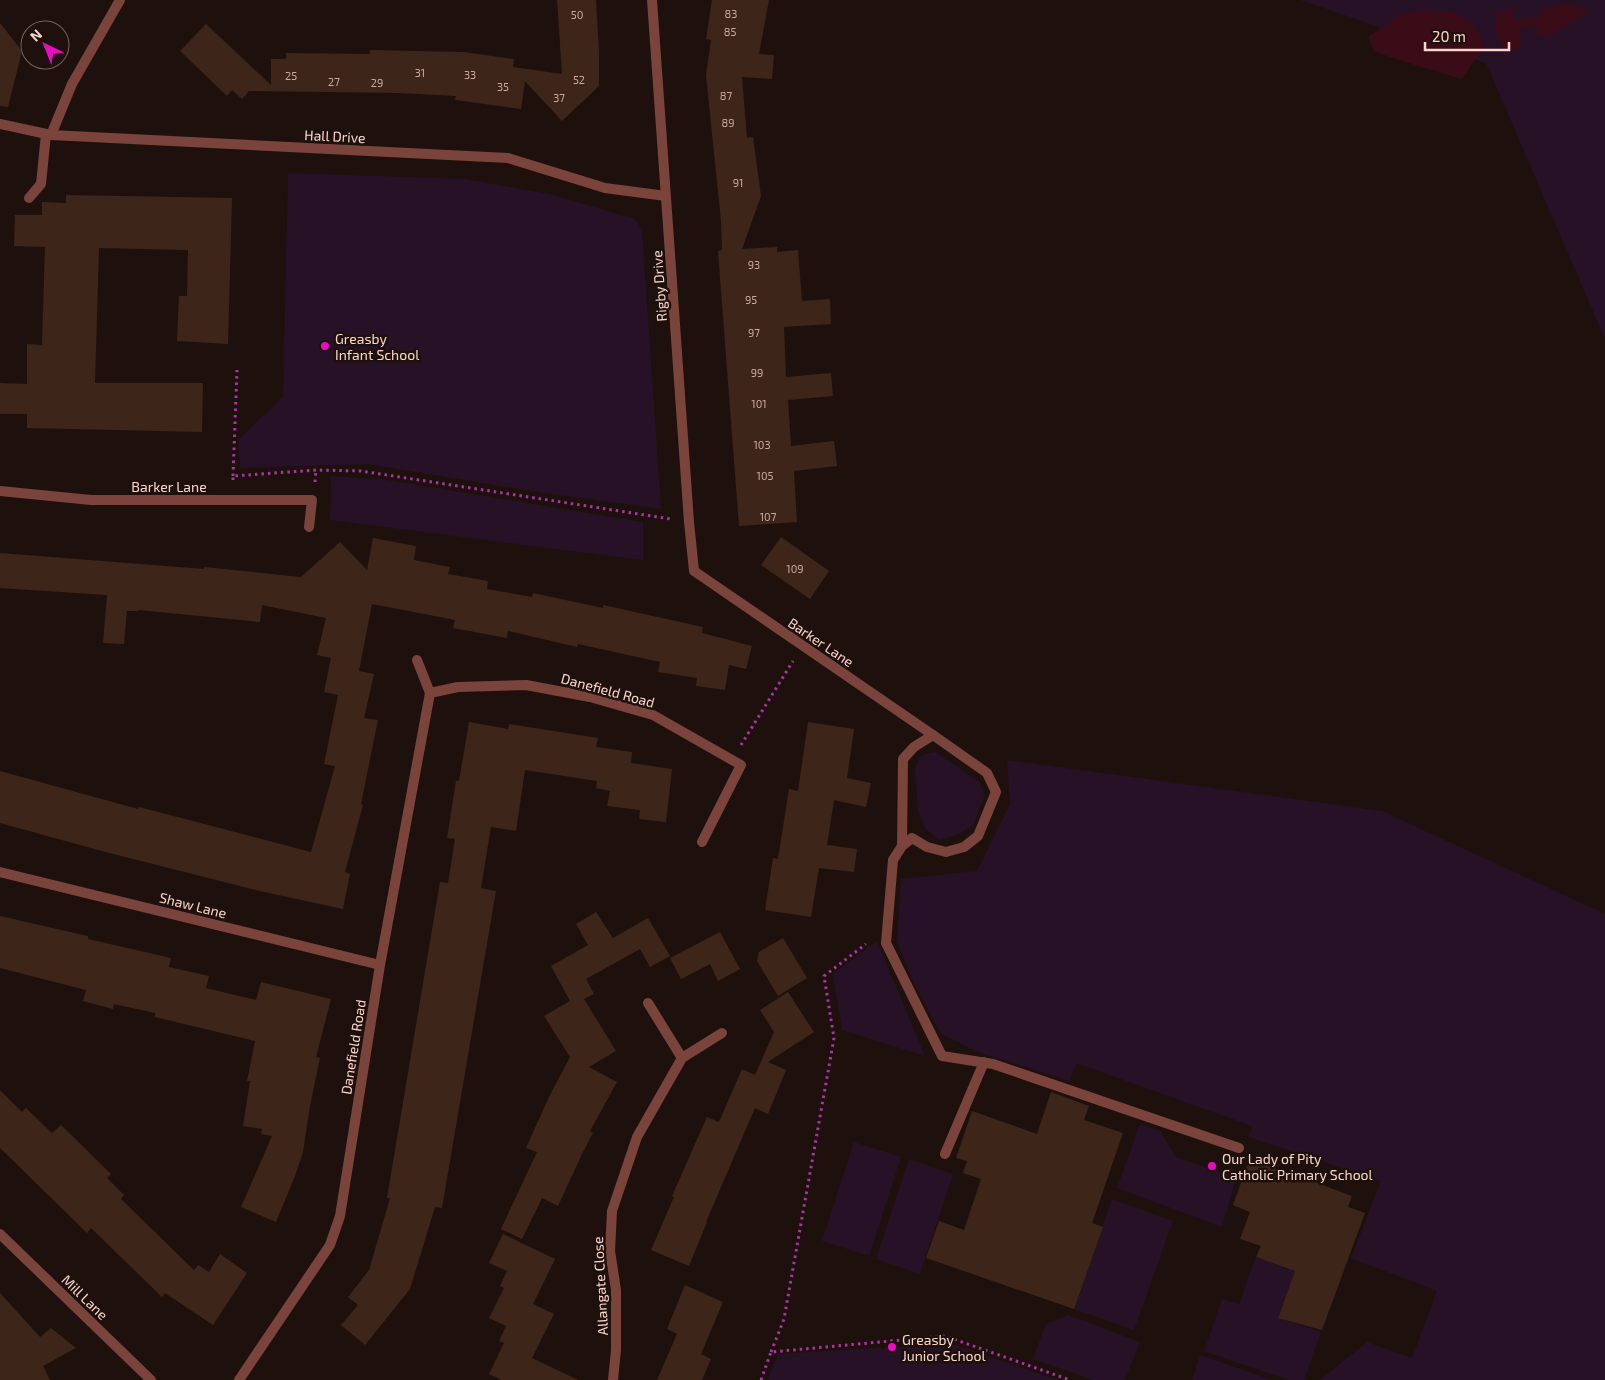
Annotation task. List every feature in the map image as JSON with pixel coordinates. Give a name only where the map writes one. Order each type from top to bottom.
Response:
[{"type":"street","points":[[29,198],[41,184],[48,134],[72,84],[120,0]]},
{"type":"street","name":"Rigby Drive","points":[[652,0],[694,571]]},
{"type":"street","name":"Hall Drive","points":[[0,124],[48,134],[508,158],[605,188],[666,196]]},
{"type":"street","name":"Barker Lane","points":[[0,491],[91,500],[312,500],[309,526]]},
{"type":"street","name":"Barker Lane","points":[[694,571],[987,773],[996,792],[978,836],[964,847],[946,852],[927,847],[912,838],[902,846]]},
{"type":"street","points":[[417,660],[430,694]]},
{"type":"street","name":"Danefield Road","points":[[240,1380],[330,1245],[340,1216],[380,965],[430,694],[458,687],[526,685],[590,697],[653,716],[732,760]]},
{"type":"street","points":[[933,735],[914,747],[903,759],[902,846],[893,860],[886,943],[942,1056],[993,1064],[1239,1148]]},
{"type":"street","points":[[702,842],[741,765],[732,760]]},
{"type":"street","name":"Shaw Lane","points":[[0,872],[380,965]]},
{"type":"street","points":[[648,1003],[682,1058]]},
{"type":"street","name":"Allangate Close","points":[[613,1380],[616,1350],[616,1290],[610,1251],[612,1211],[637,1137],[682,1058],[722,1033]]},
{"type":"street","points":[[945,1154],[984,1062]]},
{"type":"street","name":"Mill Lane","points":[[0,1234],[152,1380]]},
{"type":"path","points":[[233,499],[237,370]]},
{"type":"path","points":[[233,476],[316,470],[361,470],[689,522]]},
{"type":"path","points":[[732,760],[803,646]]},
{"type":"path","points":[[761,1380],[784,1319],[834,1038],[824,976],[871,941],[888,925]]},
{"type":"path","points":[[771,1352],[945,1336],[1070,1380]]},
{"type":"shaded area","points":[[1300,0],[1605,0],[1605,339],[1486,63]]},
{"type":"shaded area","points":[[1568,3],[1589,11],[1550,36],[1538,36],[1537,21],[1544,8]]},
{"type":"shaded area","points":[[1425,10],[1455,12],[1477,28],[1484,46],[1462,79],[1375,52],[1368,37],[1401,14]]},
{"type":"shaded area","points":[[1511,10],[1521,24],[1520,50],[1502,49],[1494,29],[1496,11]]},
{"type":"shaded area","points":[[288,173],[465,179],[549,194],[635,219],[642,231],[661,509],[544,493],[368,464],[240,468],[238,440],[283,397]]},
{"type":"shaded area","points":[[331,476],[381,479],[643,522],[643,560],[330,520]]},
{"type":"shaded area","points":[[935,752],[979,782],[985,795],[973,825],[957,835],[939,840],[926,829],[918,812],[915,768],[921,755]]},
{"type":"shaded area","points":[[1007,760],[1382,811],[1605,914],[1605,1380],[1320,1380],[1367,1342],[1412,1358],[1437,1291],[1351,1258],[1381,1181],[1249,1137],[1252,1126],[1076,1063],[1070,1081],[981,1053],[941,1034],[914,984],[897,942],[901,879],[977,871],[1010,804]]},
{"type":"shaded area","points":[[877,941],[925,1056],[842,1030],[833,974]]},
{"type":"shaded area","points":[[1140,1124],[1160,1131],[1176,1157],[1236,1178],[1222,1227],[1117,1188]]},
{"type":"shaded area","points":[[854,1142],[901,1157],[869,1256],[822,1241]]},
{"type":"shaded area","points":[[909,1159],[953,1174],[920,1274],[876,1259]]},
{"type":"shaded area","points":[[1112,1199],[1173,1221],[1134,1330],[1074,1309]]},
{"type":"shaded area","points":[[1256,1257],[1295,1271],[1278,1317],[1321,1332],[1304,1380],[1289,1380],[1204,1351],[1222,1299],[1239,1304]]},
{"type":"shaded area","points":[[1068,1315],[1140,1342],[1125,1380],[1094,1380],[1033,1359],[1046,1324]]},
{"type":"shaded area","name":"Greasby Junior School","points":[[950,1343],[1057,1380],[768,1380],[778,1354]]},
{"type":"shaded area","points":[[1200,1355],[1272,1380],[1192,1380]]},
{"type":"building","points":[[557,0],[596,0],[599,51],[599,86],[562,121],[525,81],[521,109],[455,100],[456,96],[398,93],[249,91],[242,99],[232,90],[227,96],[180,51],[206,24],[271,85],[271,59],[286,59],[286,53],[370,54],[370,50],[463,52],[514,59],[513,67],[562,74]]},
{"type":"building","points":[[712,0],[769,0],[759,54],[774,55],[772,79],[742,77],[747,138],[753,137],[761,196],[742,249],[777,247],[777,252],[798,250],[802,301],[830,299],[831,324],[784,327],[786,377],[831,373],[833,396],[788,400],[791,446],[834,441],[837,466],[794,471],[797,522],[739,526],[718,251],[722,250],[721,221],[706,75],[711,40],[706,39]]},
{"type":"building","points":[[0,23],[20,48],[20,59],[8,107],[0,106]]},
{"type":"building","points":[[66,195],[232,198],[228,344],[177,341],[179,296],[187,296],[188,250],[99,248],[95,383],[203,383],[202,432],[27,428],[27,414],[0,414],[0,383],[27,384],[27,344],[42,345],[45,247],[14,246],[15,215],[42,215],[42,202],[66,203]]},
{"type":"building","points":[[781,537],[829,571],[810,599],[761,565]]},
{"type":"building","points":[[373,538],[416,546],[414,560],[450,567],[448,574],[488,581],[487,589],[532,597],[533,593],[603,608],[603,605],[703,627],[702,633],[752,646],[746,669],[729,665],[725,690],[696,686],[697,678],[658,672],[660,662],[578,644],[577,647],[508,631],[507,638],[453,628],[455,620],[372,604],[359,671],[374,674],[364,718],[378,720],[361,804],[363,805],[345,872],[350,874],[343,909],[264,892],[0,823],[0,771],[138,809],[139,807],[311,852],[335,766],[324,764],[338,695],[324,692],[331,658],[317,655],[326,618],[262,605],[260,622],[138,610],[127,611],[124,644],[103,643],[107,595],[0,588],[0,553],[204,569],[204,567],[301,577],[340,542],[367,570]]},
{"type":"building","points":[[469,722],[508,729],[509,724],[598,738],[596,747],[632,752],[631,763],[672,769],[666,822],[639,819],[640,810],[607,806],[610,791],[596,788],[597,781],[525,770],[516,831],[491,827],[481,888],[496,891],[442,1208],[435,1207],[410,1289],[365,1345],[341,1325],[358,1305],[348,1297],[369,1270],[390,1198],[387,1198],[440,882],[448,883],[455,839],[447,838],[456,781],[459,781]]},
{"type":"building","points":[[808,722],[854,729],[847,778],[871,783],[866,807],[834,800],[827,845],[857,849],[854,872],[819,868],[811,917],[765,910],[773,858],[778,859],[789,789],[798,791]]},
{"type":"building","points":[[596,912],[613,938],[648,918],[670,956],[650,967],[640,949],[586,979],[594,994],[584,999],[616,1051],[589,1067],[617,1082],[590,1131],[593,1133],[558,1206],[542,1198],[522,1239],[501,1229],[537,1152],[526,1148],[570,1057],[544,1016],[570,1001],[551,966],[588,945],[576,924]]},
{"type":"building","points":[[0,916],[88,936],[88,939],[171,958],[169,967],[209,976],[206,988],[256,1000],[261,982],[331,999],[316,1057],[320,1058],[303,1152],[276,1222],[241,1207],[272,1136],[261,1134],[262,1129],[243,1126],[250,1081],[247,1081],[255,1041],[155,1017],[155,1013],[114,1004],[113,1009],[83,1001],[86,990],[0,968]]},
{"type":"building","points":[[720,932],[740,969],[718,981],[710,964],[681,979],[670,958]]},
{"type":"building","points":[[783,938],[807,978],[778,996],[757,961],[759,952]]},
{"type":"building","points":[[788,992],[814,1032],[768,1062],[786,1070],[768,1114],[755,1108],[689,1266],[651,1250],[674,1197],[672,1196],[707,1117],[719,1122],[742,1069],[755,1075],[774,1032],[760,1010]]},
{"type":"building","points":[[0,1090],[22,1112],[26,1108],[52,1133],[61,1125],[111,1174],[107,1178],[124,1195],[121,1199],[194,1270],[198,1265],[209,1272],[220,1254],[247,1273],[213,1325],[165,1293],[162,1297],[91,1228],[87,1233],[0,1148]]},
{"type":"building","points":[[1051,1092],[1089,1106],[1084,1120],[1123,1133],[1092,1223],[1103,1227],[1074,1309],[926,1258],[939,1221],[964,1230],[981,1179],[963,1173],[967,1161],[956,1158],[972,1111],[1037,1134]]},
{"type":"building","points":[[1250,1158],[1352,1196],[1348,1207],[1365,1213],[1322,1330],[1278,1318],[1295,1271],[1256,1257],[1261,1246],[1240,1239],[1250,1212],[1233,1205]]},
{"type":"building","points":[[503,1234],[555,1259],[533,1304],[554,1314],[532,1358],[578,1380],[502,1380],[489,1374],[504,1343],[499,1341],[506,1326],[489,1318],[504,1288],[500,1286],[507,1271],[489,1263]]},
{"type":"building","points":[[685,1285],[723,1302],[701,1354],[711,1359],[702,1380],[657,1380],[677,1334],[667,1329]]},
{"type":"building","points":[[0,1293],[40,1337],[51,1328],[76,1348],[43,1366],[50,1380],[0,1380]]},
{"type":"waterway","points":[[1521,24],[1537,21]]},
{"type":"place","name":"Greasby Infant School","points":[[325,346]]},
{"type":"place","name":"Our Lady of Pity Catholic Primary School","points":[[1212,1166]]},
{"type":"place","name":"Greasby Junior School","points":[[892,1347]]}]
